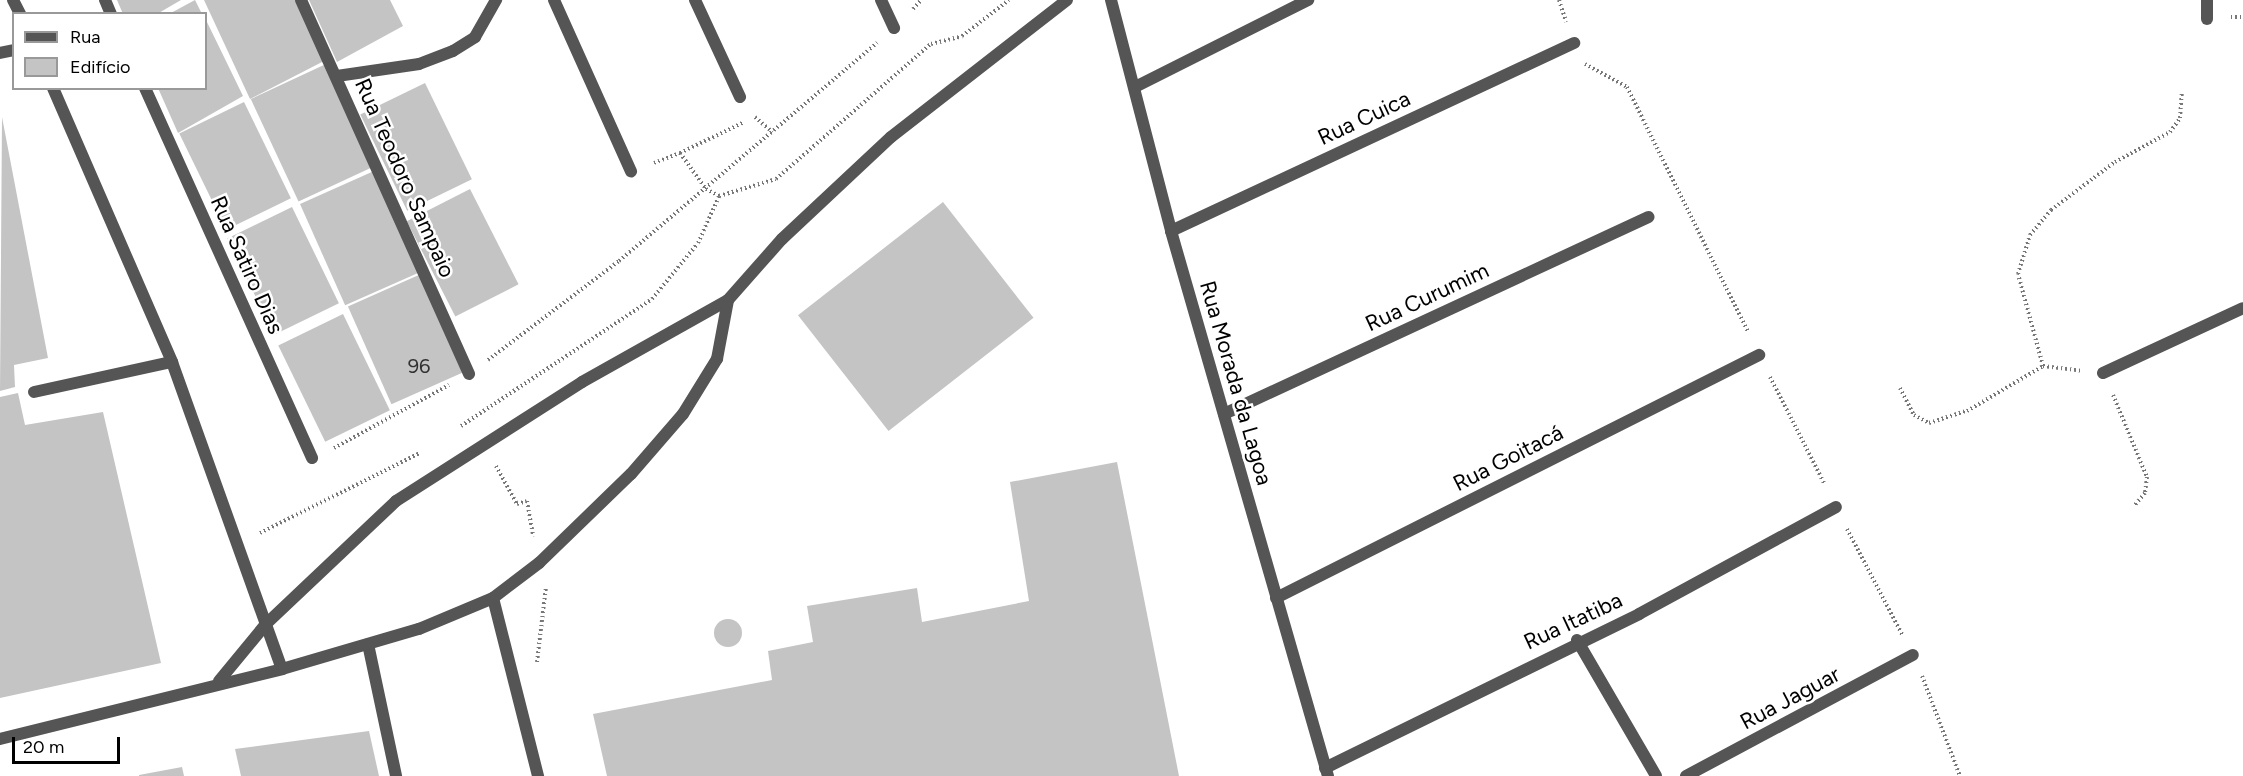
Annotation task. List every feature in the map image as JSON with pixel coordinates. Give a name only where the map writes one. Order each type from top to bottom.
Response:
[{"type":"street","name":"Rua Teodoro Sampaio","points":[[302,0],[469,374]]},
{"type":"street","points":[[336,76],[419,64],[453,51],[475,37],[496,0]]},
{"type":"street","points":[[554,0],[631,171]]},
{"type":"street","points":[[695,0],[740,97]]},
{"type":"street","points":[[881,0],[894,28]]},
{"type":"street","points":[[219,681],[266,624],[396,501],[582,382],[728,300],[782,239],[891,137],[1067,0]]},
{"type":"street","name":"Rua Morada da Lagoa","points":[[1111,0],[1171,231],[1326,772]]},
{"type":"street","points":[[1135,87],[1308,0]]},
{"type":"street","points":[[2206,19],[2207,0]]},
{"type":"street","name":"Rua Cuica","points":[[1171,231],[1574,43]]},
{"type":"street","points":[[54,90],[172,362],[235,546],[282,669]]},
{"type":"street","name":"Rua Satiro Dias","points":[[146,90],[312,458]]},
{"type":"street","name":"Rua Curumim","points":[[1224,414],[1648,217]]},
{"type":"street","points":[[0,739],[96,719],[219,681],[282,669],[458,616],[493,598],[539,563],[631,474],[683,414],[717,359],[728,300]]},
{"type":"street","points":[[2103,373],[2243,308]]},
{"type":"street","name":"Rua Goitacá","points":[[1276,598],[1759,355]]},
{"type":"street","points":[[34,392],[172,362]]},
{"type":"street","name":"Rua Itatiba","points":[[1326,772],[1577,640],[1639,614],[1836,507]]},
{"type":"street","points":[[493,598],[538,776]]},
{"type":"street","points":[[1577,640],[1656,776]]},
{"type":"street","points":[[368,644],[396,776]]},
{"type":"street","name":"Rua Jaguar","points":[[1686,776],[1913,655]]},
{"type":"path","points":[[312,458],[469,374],[706,189],[894,28],[921,0]]},
{"type":"path","points":[[680,153],[706,189],[719,196],[776,179],[930,44],[962,36],[1009,0]]},
{"type":"path","points":[[1574,43],[1589,71],[1627,87],[1759,355],[1913,655],[1960,776]]},
{"type":"path","points":[[2043,366],[2018,274],[2030,235],[2051,210],[2115,162],[2170,132],[2180,118],[2182,92]]},
{"type":"path","points":[[740,97],[755,117],[772,133]]},
{"type":"path","points":[[631,171],[680,153],[755,117]]},
{"type":"path","points":[[450,434],[652,299],[698,243],[719,196]]},
{"type":"path","points":[[1900,388],[1914,415],[1929,423],[1967,411],[2043,366],[2103,373],[2147,477],[2145,493],[2134,506]]},
{"type":"path","points":[[235,546],[427,450]]},
{"type":"building","points":[[117,0],[181,0],[160,12],[122,12]]},
{"type":"building","points":[[195,0],[201,12],[173,12]]},
{"type":"building","points":[[204,0],[297,0],[324,61],[250,99]]},
{"type":"building","points":[[309,0],[390,0],[403,26],[337,62]]},
{"type":"building","points":[[207,22],[243,96],[178,133],[159,90],[207,90]]},
{"type":"building","points":[[326,64],[374,166],[299,201],[251,99]]},
{"type":"building","points":[[425,83],[472,179],[407,211],[360,115]]},
{"type":"building","points":[[244,102],[291,198],[226,230],[179,134]]},
{"type":"building","points":[[2,117],[48,358],[14,365],[15,387],[0,391]]},
{"type":"building","points":[[374,171],[419,272],[345,305],[300,204]]},
{"type":"building","points":[[470,189],[519,284],[455,317],[407,221]]},
{"type":"building","points":[[943,202],[1034,318],[889,431],[798,315]]},
{"type":"building","points":[[292,207],[339,303],[274,335],[227,239]]},
{"type":"building","points":[[421,274],[465,372],[391,404],[348,307]]},
{"type":"building","points":[[343,314],[390,410],[325,442],[278,346]]},
{"type":"building","points":[[18,393],[25,425],[103,412],[161,663],[0,698],[0,397]]},
{"type":"building","points":[[1117,462],[1179,776],[607,776],[593,714],[772,680],[768,651],[813,642],[807,606],[917,588],[922,622],[1029,601],[1010,482]]},
{"type":"building","points":[[728,619],[738,623],[742,633],[738,643],[728,647],[718,643],[714,633],[718,623]]},
{"type":"building","points":[[369,731],[379,776],[241,776],[235,749]]},
{"type":"building","points":[[182,767],[184,776],[139,776],[139,775]]}]
